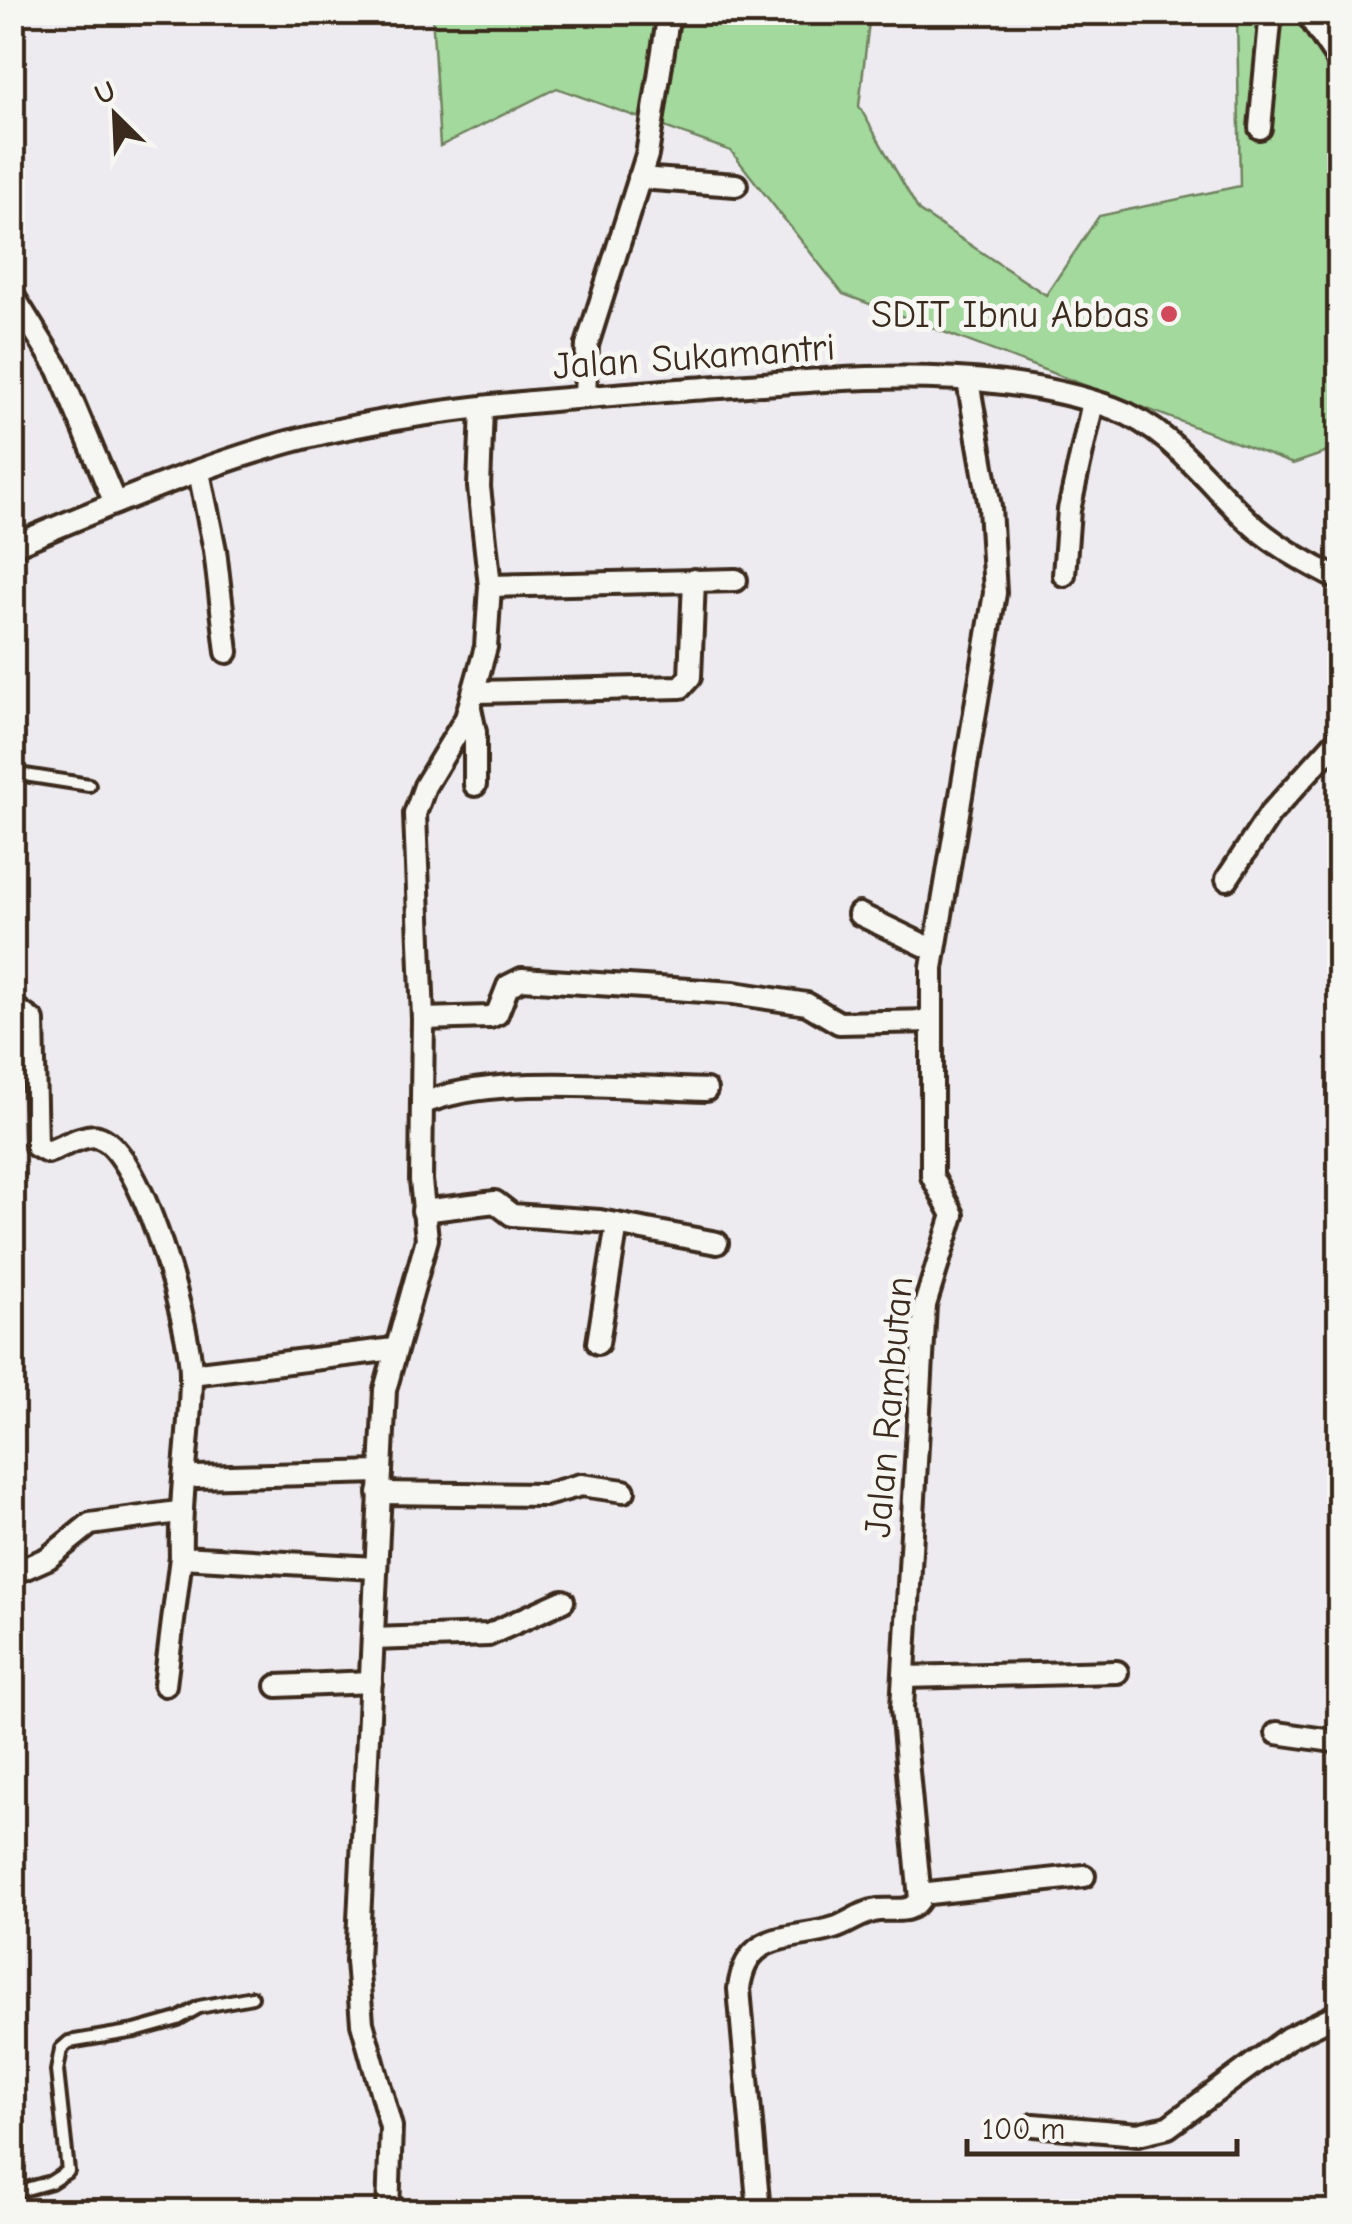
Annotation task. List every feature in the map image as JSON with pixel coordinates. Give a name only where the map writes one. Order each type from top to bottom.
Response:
[{"type":"street","points":[[585,396],[588,345],[639,178],[659,92],[669,12]]},
{"type":"street","points":[[1260,128],[1271,12]]},
{"type":"street","points":[[1306,12],[1340,63]]},
{"type":"street","points":[[639,178],[736,185]]},
{"type":"street","points":[[13,295],[59,370],[115,503]]},
{"type":"street","name":"Jalan Sukamantri","points":[[12,546],[199,472],[347,428],[585,396],[817,380],[968,381],[1043,388],[1093,402],[1160,432],[1257,529],[1340,580]]},
{"type":"street","name":"Jalan Rambutan","points":[[920,1894],[903,1732],[904,1676],[924,1305],[953,1214],[932,1176],[934,950],[995,593],[990,508],[968,381]]},
{"type":"street","points":[[1064,575],[1069,510],[1093,402]]},
{"type":"street","points":[[388,2212],[391,2126],[358,1994],[375,1568],[385,1390],[425,1250],[416,814],[425,786],[473,700],[486,647],[490,586],[479,487],[482,408]]},
{"type":"street","points":[[199,472],[216,550],[227,652]]},
{"type":"street","points":[[473,700],[681,687],[690,676],[694,580]]},
{"type":"street","points":[[490,586],[736,580]]},
{"type":"street","points":[[473,700],[475,785]]},
{"type":"street","points":[[1227,880],[1270,814],[1340,737]]},
{"type":"street","points":[[859,914],[934,950]]},
{"type":"street","points":[[423,1019],[490,1018],[497,1014],[508,986],[522,979],[734,993],[807,1004],[839,1024],[931,1021]]},
{"type":"street","points":[[12,1006],[33,1021],[22,1110],[38,1149],[47,1152],[96,1136],[133,1176],[177,1292],[191,1374],[178,1512],[181,1557],[166,1685]]},
{"type":"street","points":[[422,1104],[452,1091],[592,1086],[706,1090]]},
{"type":"street","points":[[422,1211],[495,1202],[512,1215],[617,1224],[717,1243]]},
{"type":"street","points":[[598,1343],[617,1224]]},
{"type":"street","points":[[191,1374],[394,1349]]},
{"type":"street","points":[[196,1477],[380,1482],[545,1495],[582,1485],[624,1491]]},
{"type":"street","points":[[12,1574],[48,1558],[90,1524],[178,1512]]},
{"type":"street","points":[[181,1557],[375,1568]]},
{"type":"street","points":[[373,1639],[488,1635],[563,1601]]},
{"type":"street","points":[[904,1676],[1116,1672]]},
{"type":"street","points":[[278,1686],[371,1682]]},
{"type":"street","points":[[1277,1733],[1340,1742]]},
{"type":"street","points":[[758,2212],[739,1989],[752,1956],[774,1938],[787,1934],[830,1929],[868,1912],[909,1910],[918,1904],[920,1894],[1084,1876]]},
{"type":"street","points":[[1034,2125],[1138,2134],[1168,2127],[1288,2038],[1340,2013]]},
{"type":"lane","points":[[12,774],[89,785]]},
{"type":"lane","points":[[12,2193],[64,2176],[68,2171],[57,2071],[61,2049],[69,2042],[135,2031],[178,2019],[199,2007],[252,1996]]},
{"type":"green space","points":[[432,13],[870,13],[859,106],[919,211],[1046,295],[1099,216],[1240,186],[1237,13],[1339,13],[1339,448],[1293,464],[843,294],[731,151],[557,88],[440,146]]},
{"type":"place","name":"SDIT Ibnu Abbas","points":[[1169,314]]}]
